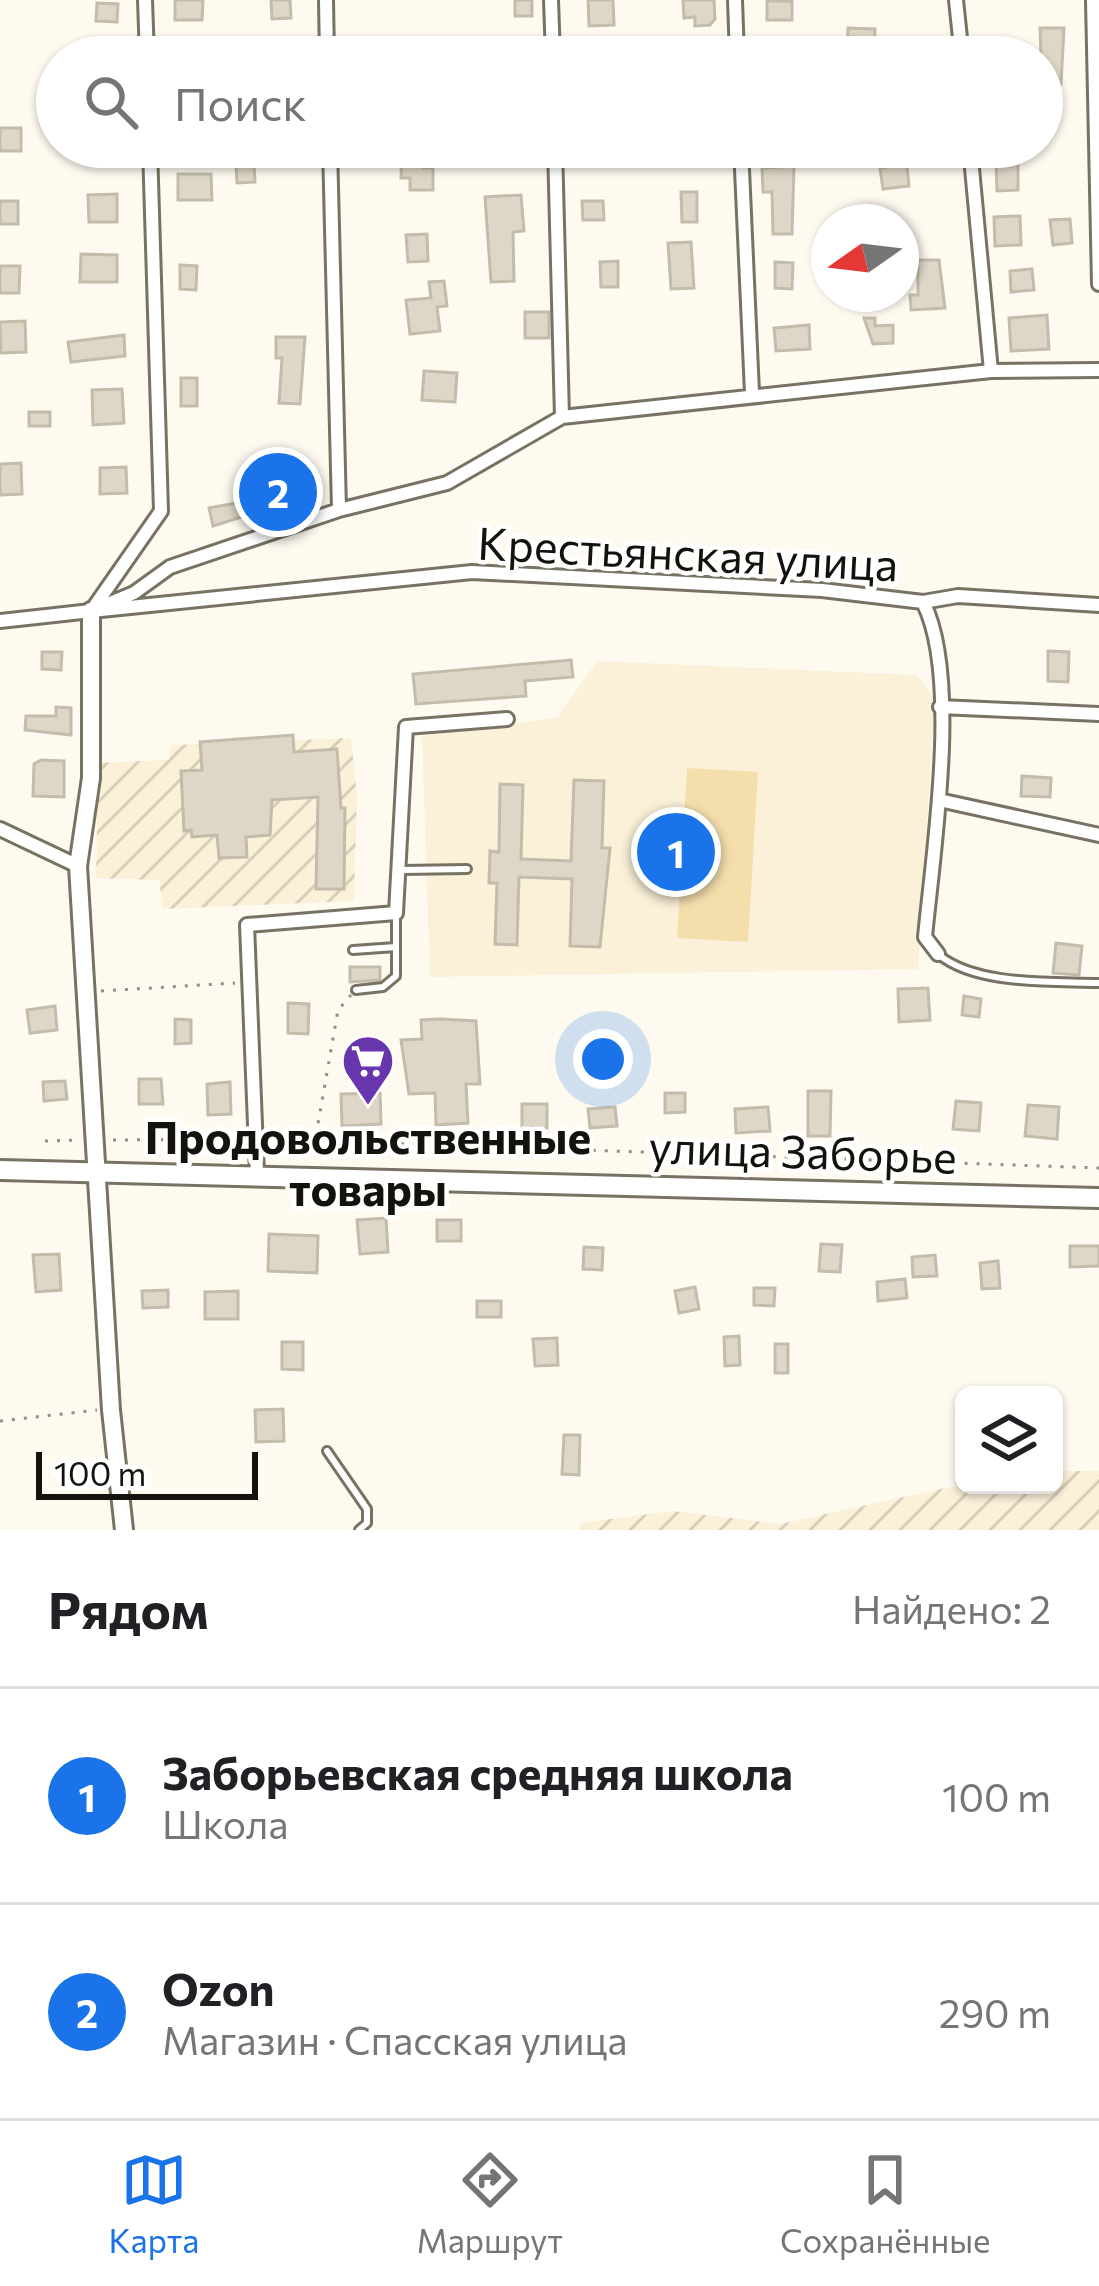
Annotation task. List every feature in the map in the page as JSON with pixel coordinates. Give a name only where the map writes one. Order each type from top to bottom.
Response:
[{"type":"main road","name":"улица Заборье","points":[[0,1170],[1099,1198]]},
{"type":"street","points":[[145,0],[146,36]]},
{"type":"street","points":[[326,0],[327,36]]},
{"type":"street","points":[[551,0],[552,36]]},
{"type":"street","points":[[734,0],[736,36]]},
{"type":"street","points":[[956,0],[960,36]]},
{"type":"street","points":[[1093,0],[1099,284]]},
{"type":"street","points":[[124,1530],[111,1409],[78,866],[91,778],[92,611],[161,511],[151,168]]},
{"type":"street","points":[[331,168],[339,510]]},
{"type":"street","points":[[556,168],[562,417]]},
{"type":"street","points":[[742,168],[752,393]]},
{"type":"street","points":[[972,168],[991,371]]},
{"type":"street","points":[[92,611],[134,593],[170,567],[339,510],[446,483],[562,417],[752,393],[991,371],[1099,370]]},
{"type":"street","name":"Крестьянская улица","points":[[0,621],[472,572],[822,590],[923,602],[934,624],[940,707],[939,800],[925,937],[938,954]]},
{"type":"street","points":[[923,602],[958,596],[1099,605]]},
{"type":"street","points":[[940,707],[1099,714]]},
{"type":"street","points":[[256,1174],[248,925],[396,913],[406,727],[507,719]]},
{"type":"street","points":[[939,800],[1099,836]]},
{"type":"street","points":[[0,829],[78,866]]},
{"type":"lane","points":[[398,870],[467,868]]},
{"type":"lane","points":[[356,989],[383,987],[396,976],[396,913]]},
{"type":"lane","points":[[353,950],[396,946]]},
{"type":"lane","points":[[938,954],[951,964],[996,975],[1099,983]]},
{"type":"lane","points":[[327,1451],[367,1509],[367,1523],[359,1530]]},
{"type":"path","points":[[86,992],[248,982]]},
{"type":"path","points":[[315,1139],[338,1010],[356,989]]},
{"type":"path","points":[[45,1141],[315,1139],[1099,1168]]},
{"type":"path","points":[[0,1421],[111,1409]]},
{"type":"shaded area","points":[[597,661],[917,675],[935,699],[918,969],[430,977],[422,736],[557,718]]},
{"type":"shaded area","points":[[351,738],[357,796],[354,901],[163,909],[159,880],[96,878],[98,763],[169,760],[171,745]]},
{"type":"shaded area","points":[[687,768],[758,772],[748,942],[677,938]]},
{"type":"shaded area","points":[[1063,1471],[1099,1471],[1099,1530],[580,1530],[580,1523],[673,1511],[780,1524],[955,1486],[955,1494],[1063,1494]]},
{"type":"building","points":[[175,0],[203,0],[202,20],[175,20]]},
{"type":"building","points":[[271,0],[290,0],[291,18],[272,19]]},
{"type":"building","points":[[515,0],[532,0],[532,16],[515,16]]},
{"type":"building","points":[[588,0],[613,0],[614,25],[589,26]]},
{"type":"building","points":[[683,0],[714,0],[715,19],[710,25],[695,26],[695,17],[684,18]]},
{"type":"building","points":[[767,1],[792,1],[792,20],[767,20]]},
{"type":"building","points":[[97,3],[118,4],[117,22],[96,21]]},
{"type":"building","points":[[848,28],[875,29],[875,36],[848,36]]},
{"type":"building","points":[[1040,28],[1064,28],[1063,47],[1063,36],[1040,36]]},
{"type":"building","points":[[0,128],[21,128],[21,151],[0,151]]},
{"type":"building","points":[[236,168],[254,168],[255,182],[237,183]]},
{"type":"building","points":[[401,168],[433,168],[433,190],[410,190],[410,178],[401,178]]},
{"type":"building","points":[[762,168],[794,168],[792,234],[773,234],[772,192],[763,192]]},
{"type":"building","points":[[880,168],[907,168],[909,186],[883,189]]},
{"type":"building","points":[[996,168],[1018,168],[1018,190],[997,191]]},
{"type":"building","points":[[178,174],[211,174],[212,200],[178,200]]},
{"type":"building","points":[[681,192],[697,192],[697,222],[682,222]]},
{"type":"building","points":[[117,194],[117,222],[89,222],[88,195]]},
{"type":"building","points":[[521,195],[524,231],[513,232],[514,281],[491,282],[485,197]]},
{"type":"building","points":[[0,201],[18,201],[18,224],[0,224]]},
{"type":"building","points":[[582,201],[603,201],[604,220],[583,220]]},
{"type":"building","points":[[1020,216],[1021,245],[995,246],[994,217]]},
{"type":"building","points":[[1070,219],[1072,243],[1053,245],[1050,220]]},
{"type":"building","points":[[427,234],[428,261],[408,262],[406,235]]},
{"type":"building","points":[[691,242],[694,288],[671,289],[668,243]]},
{"type":"building","points":[[81,254],[117,255],[117,282],[80,282]]},
{"type":"building","points":[[919,260],[939,260],[945,308],[919,310]]},
{"type":"building","points":[[618,261],[618,287],[601,287],[600,262]]},
{"type":"building","points":[[775,262],[793,263],[792,289],[775,288]]},
{"type":"building","points":[[180,265],[197,266],[196,290],[180,289]]},
{"type":"building","points":[[0,266],[20,266],[19,293],[0,293]]},
{"type":"building","points":[[1032,269],[1034,290],[1011,292],[1010,271]]},
{"type":"building","points":[[444,281],[447,306],[437,307],[440,331],[410,334],[406,300],[431,298],[429,282]]},
{"type":"building","points":[[525,312],[549,312],[549,338],[525,338]]},
{"type":"building","points":[[1047,315],[1049,349],[1011,351],[1009,318]]},
{"type":"building","points":[[864,318],[875,318],[875,326],[893,325],[893,343],[873,344]]},
{"type":"building","points":[[25,321],[26,352],[1,353],[0,322]]},
{"type":"building","points":[[809,325],[810,349],[776,351],[774,328]]},
{"type":"building","points":[[124,335],[125,356],[71,362],[68,342]]},
{"type":"building","points":[[276,337],[305,337],[300,404],[279,403],[282,358],[276,358]]},
{"type":"building","points":[[424,371],[457,373],[455,402],[422,400]]},
{"type":"building","points":[[181,378],[197,378],[197,406],[181,406]]},
{"type":"building","points":[[122,389],[124,423],[93,425],[92,390]]},
{"type":"building","points":[[29,412],[50,412],[50,426],[29,426]]},
{"type":"building","points":[[21,463],[22,494],[0,495],[0,464]]},
{"type":"building","points":[[126,467],[127,493],[100,494],[100,468]]},
{"type":"building","points":[[281,486],[286,503],[213,526],[209,508],[247,501],[246,496]]},
{"type":"building","points":[[1048,651],[1069,652],[1068,682],[1048,681]]},
{"type":"building","points":[[42,652],[62,652],[61,670],[42,669]]},
{"type":"building","points":[[571,660],[573,677],[525,681],[526,696],[416,704],[413,674]]},
{"type":"building","points":[[56,707],[71,708],[71,735],[25,730],[26,716],[56,716]]},
{"type":"building","points":[[293,735],[294,752],[337,749],[341,808],[345,808],[344,889],[316,889],[318,797],[272,800],[270,835],[246,837],[247,857],[219,858],[217,835],[192,837],[191,830],[184,831],[181,771],[202,770],[200,742]]},
{"type":"building","points":[[64,761],[64,797],[33,796],[34,764]]},
{"type":"building","points":[[1022,776],[1051,778],[1050,797],[1021,796]]},
{"type":"building","points":[[574,780],[604,781],[602,848],[610,848],[600,947],[570,946],[572,879],[519,877],[517,945],[495,944],[497,883],[489,883],[490,851],[499,852],[500,784],[523,785],[521,859],[571,861]]},
{"type":"building","points":[[1056,943],[1082,946],[1079,975],[1053,973]]},
{"type":"building","points":[[350,967],[380,967],[380,980],[350,982]]},
{"type":"building","points":[[928,988],[930,1020],[899,1022],[898,989]]},
{"type":"building","points":[[964,996],[981,999],[979,1017],[962,1015]]},
{"type":"building","points":[[288,1003],[309,1004],[308,1034],[288,1033]]},
{"type":"building","points":[[55,1006],[57,1030],[30,1033],[27,1010]]},
{"type":"building","points":[[175,1019],[191,1020],[191,1043],[175,1044]]},
{"type":"building","points":[[421,1020],[476,1021],[480,1084],[466,1084],[468,1123],[436,1125],[435,1093],[409,1094],[401,1040],[422,1039]]},
{"type":"building","points":[[139,1079],[161,1079],[163,1104],[139,1104]]},
{"type":"building","points":[[65,1081],[67,1099],[44,1101],[43,1082]]},
{"type":"building","points":[[230,1082],[231,1114],[208,1115],[207,1084]]},
{"type":"building","points":[[808,1091],[831,1091],[830,1136],[808,1136]]},
{"type":"building","points":[[380,1093],[381,1124],[342,1126],[341,1094]]},
{"type":"building","points":[[665,1093],[685,1093],[685,1112],[665,1113]]},
{"type":"building","points":[[956,1101],[981,1103],[979,1131],[953,1129]]},
{"type":"building","points":[[522,1104],[547,1104],[547,1128],[522,1128]]},
{"type":"building","points":[[1028,1105],[1059,1107],[1057,1139],[1025,1136]]},
{"type":"building","points":[[615,1107],[617,1126],[590,1128],[588,1109]]},
{"type":"building","points":[[768,1107],[770,1131],[736,1133],[735,1109]]},
{"type":"building","points":[[386,1218],[388,1252],[360,1254],[357,1220]]},
{"type":"building","points":[[437,1220],[461,1220],[461,1241],[437,1241]]},
{"type":"building","points":[[269,1234],[318,1236],[317,1273],[268,1271]]},
{"type":"building","points":[[821,1244],[842,1245],[840,1272],[819,1271]]},
{"type":"building","points":[[1070,1246],[1099,1246],[1099,1266],[1070,1267]]},
{"type":"building","points":[[584,1247],[603,1248],[602,1270],[583,1269]]},
{"type":"building","points":[[59,1254],[61,1290],[36,1292],[33,1255]]},
{"type":"building","points":[[935,1255],[937,1276],[913,1277],[912,1257]]},
{"type":"building","points":[[998,1261],[1000,1288],[982,1289],[980,1263]]},
{"type":"building","points":[[905,1279],[907,1298],[878,1301],[877,1282]]},
{"type":"building","points":[[695,1287],[699,1309],[679,1313],[675,1291]]},
{"type":"building","points":[[754,1288],[775,1288],[774,1306],[754,1305]]},
{"type":"building","points":[[168,1290],[168,1307],[143,1308],[142,1291]]},
{"type":"building","points":[[238,1291],[238,1319],[205,1319],[205,1292]]},
{"type":"building","points":[[477,1301],[501,1301],[501,1317],[477,1317]]},
{"type":"building","points":[[739,1336],[740,1365],[725,1366],[724,1337]]},
{"type":"building","points":[[557,1338],[558,1365],[535,1366],[533,1339]]},
{"type":"building","points":[[282,1342],[303,1342],[303,1370],[282,1369]]},
{"type":"building","points":[[775,1344],[788,1344],[788,1373],[775,1373]]},
{"type":"building","points":[[283,1409],[284,1441],[256,1442],[255,1410]]},
{"type":"building","points":[[564,1435],[580,1435],[579,1475],[562,1474]]},
{"type":"place","name":"Ozon","points":[[278,492]]},
{"type":"place","name":"Заборьевская средняя школа","points":[[676,852]]},
{"type":"place","name":"Продовольственные товары","points":[[368,1107]]}]
